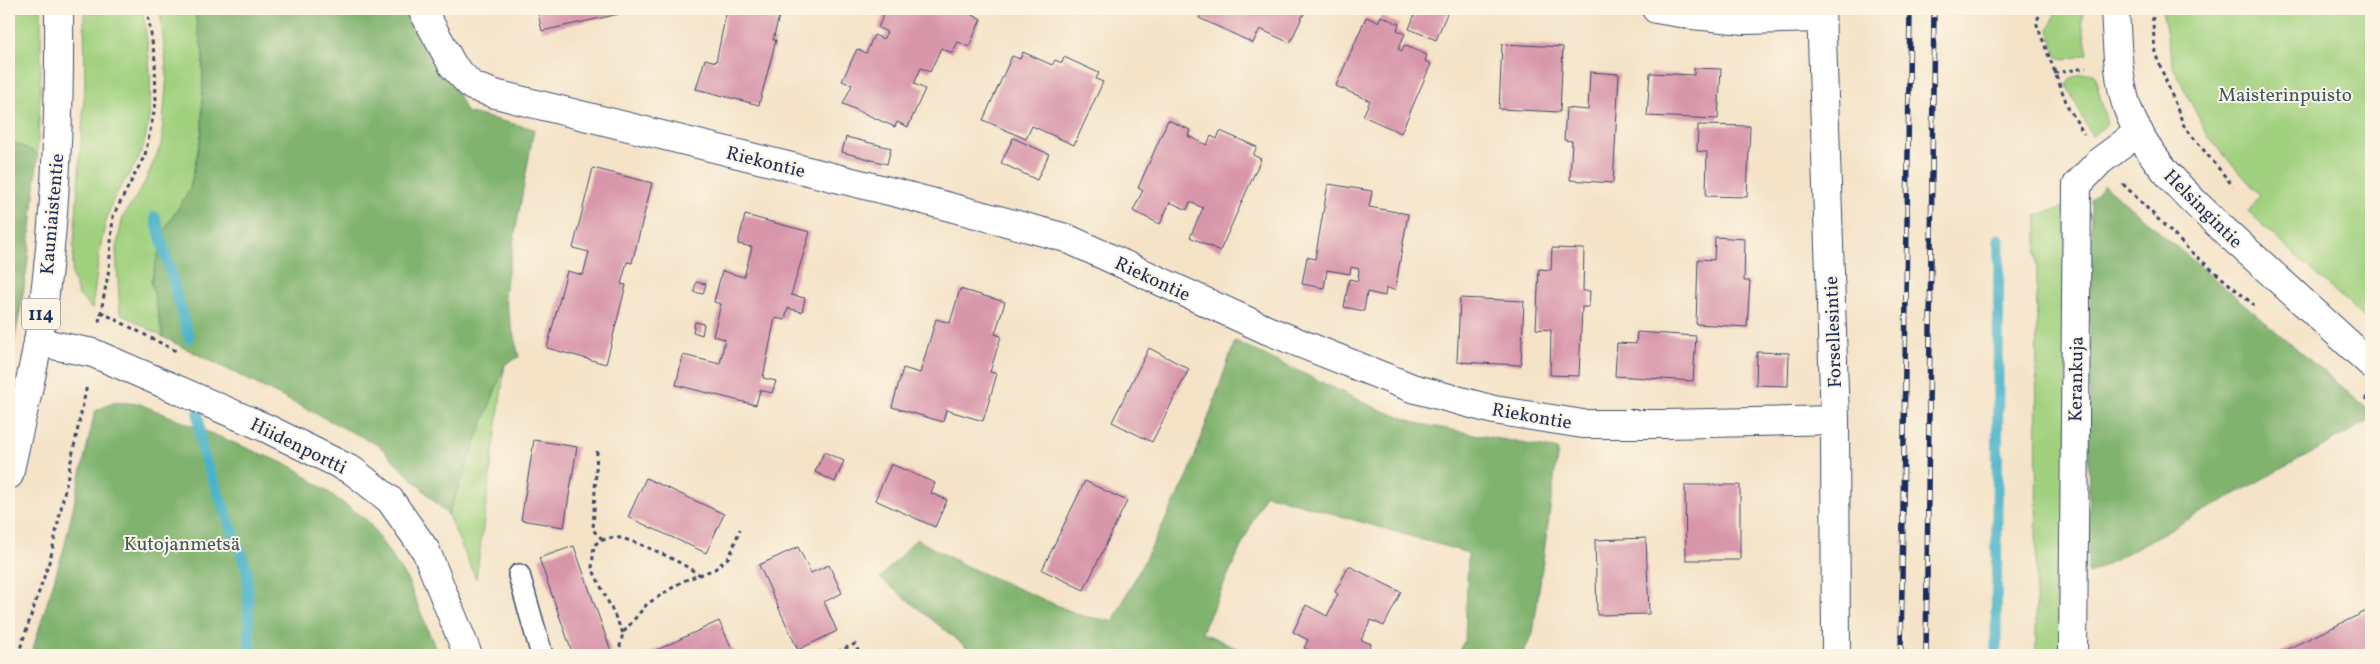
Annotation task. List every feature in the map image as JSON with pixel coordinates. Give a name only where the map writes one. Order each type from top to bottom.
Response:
[{"type":"street","name":"Kauniaistentie","points":[[9,475],[38,342],[54,207],[58,150],[59,9]]},
{"type":"street","name":"Riekontie","points":[[422,9],[453,66],[472,86],[495,94],[897,193],[1066,238],[1267,330],[1412,388],[1494,410],[1583,424],[1835,420]]},
{"type":"street","points":[[1656,9],[1692,16],[1744,20],[1821,13]]},
{"type":"street","name":"Helsingintie","points":[[2115,9],[2118,63],[2126,105],[2139,132],[2158,163],[2208,215],[2371,364]]},
{"type":"street","name":"Forsellesintie","points":[[1821,13],[1835,420],[1836,655]]},
{"type":"street","name":"Kerankuja","points":[[2073,655],[2077,185],[2100,162],[2139,132]]},
{"type":"street","name":"Hiidenportti","points":[[38,342],[93,354],[266,428],[353,471],[390,500],[426,551],[468,655]]},
{"type":"lane","points":[[519,575],[542,655]]},
{"type":"path","points":[[2043,9],[2036,22],[2054,73]]},
{"type":"path","points":[[2152,9],[2155,53],[2184,126],[2233,186]]},
{"type":"path","points":[[597,451],[593,530],[602,539]]},
{"type":"path","points":[[618,655],[623,633],[647,604],[683,582],[715,570],[730,556],[740,530]]},
{"type":"path","points":[[623,633],[592,568],[594,545],[602,539],[619,538],[681,562],[700,575]]},
{"type":"path","points":[[830,655],[855,644],[860,655]]},
{"type":"green space","points":[[9,9],[41,9],[41,73],[31,234],[9,371]]},
{"type":"green space","points":[[84,9],[142,9],[150,83],[149,121],[145,139],[137,162],[116,194],[106,220],[92,309],[78,294],[72,274],[85,85]]},
{"type":"green space","points":[[160,9],[194,9],[203,54],[202,131],[190,189],[165,229],[152,281],[163,337],[120,313],[116,249],[123,217],[144,184],[161,145],[167,75]]},
{"type":"green space","points":[[194,9],[419,9],[466,112],[534,129],[504,295],[519,357],[505,364],[448,515],[378,445],[163,337],[151,281],[165,229],[190,189],[202,131],[203,54]]},
{"type":"green space","points":[[2058,9],[2083,9],[2082,21],[2088,54],[2065,60],[2057,57],[2049,29]]},
{"type":"green space","name":"Maisterinpuisto","points":[[2162,9],[2371,9],[2371,324],[2248,212],[2260,195],[2209,138],[2173,67]]},
{"type":"green space","points":[[2094,73],[2107,124],[2092,136],[2067,86],[2074,76]]},
{"type":"green space","points":[[9,140],[38,154],[27,268],[9,371]]},
{"type":"green space","points":[[2104,185],[2371,412],[2371,420],[2088,574],[2091,199]]},
{"type":"green space","points":[[2065,207],[2069,655],[2036,655],[2037,215]]},
{"type":"green space","points":[[1235,341],[1378,409],[1421,424],[1558,450],[1533,634],[1522,655],[1456,655],[1465,640],[1468,553],[1265,494],[1202,632],[1250,655],[981,655],[966,647],[880,578],[916,539],[968,567],[1082,616],[1113,621],[1188,476]]},
{"type":"green space","points":[[505,364],[476,579],[448,515]]},
{"type":"green space","name":"Kutojanmetsä","points":[[115,402],[140,404],[295,468],[368,521],[408,581],[438,655],[31,655],[64,548],[95,411]]},
{"type":"building","points":[[537,9],[618,9],[619,14],[542,31]]},
{"type":"building","points":[[727,9],[784,9],[782,17],[779,16],[773,40],[776,40],[759,105],[696,89],[705,59],[716,62]]},
{"type":"building","points":[[886,9],[959,9],[981,19],[969,47],[958,42],[952,53],[941,48],[930,72],[921,68],[914,84],[925,89],[908,127],[897,122],[895,127],[843,104],[852,85],[842,81],[857,49],[866,53],[874,35],[883,39],[887,32],[878,28]]},
{"type":"building","points":[[1204,9],[1306,9],[1290,43],[1260,29],[1253,43],[1199,18]]},
{"type":"building","points":[[1417,9],[1441,9],[1448,11],[1436,40],[1409,29]]},
{"type":"building","points":[[1381,16],[1399,24],[1397,30],[1405,34],[1398,49],[1402,51],[1404,45],[1427,55],[1425,61],[1431,64],[1401,133],[1363,116],[1370,101],[1336,86],[1366,17],[1378,22]]},
{"type":"building","points":[[1502,44],[1563,47],[1560,112],[1499,109]]},
{"type":"building","points":[[1023,52],[1052,65],[1055,60],[1062,63],[1064,57],[1099,73],[1096,79],[1103,82],[1074,145],[1032,126],[1026,139],[983,120],[1012,56],[1020,59]]},
{"type":"building","points":[[1694,68],[1721,69],[1718,119],[1647,116],[1650,73],[1694,75]]},
{"type":"building","points":[[1590,72],[1619,74],[1613,183],[1570,180],[1572,141],[1564,140],[1566,108],[1588,110]]},
{"type":"building","points":[[1168,120],[1190,130],[1188,136],[1207,145],[1211,136],[1217,139],[1220,131],[1257,147],[1253,155],[1261,159],[1220,251],[1190,237],[1203,208],[1190,202],[1187,210],[1170,202],[1160,224],[1133,211],[1143,190],[1138,188]]},
{"type":"building","points":[[1698,125],[1750,126],[1747,197],[1706,196],[1707,152],[1697,151]]},
{"type":"building","points":[[846,137],[891,148],[887,164],[842,152]]},
{"type":"building","points":[[1013,138],[1049,154],[1037,180],[1001,163]]},
{"type":"building","points":[[593,168],[652,183],[632,263],[627,262],[621,284],[626,285],[606,364],[547,348],[567,271],[583,275],[589,252],[573,248]]},
{"type":"building","points":[[1328,184],[1372,191],[1369,207],[1408,214],[1395,290],[1386,288],[1385,296],[1367,292],[1364,311],[1344,307],[1349,279],[1358,281],[1359,269],[1351,267],[1350,274],[1327,270],[1324,288],[1302,284],[1307,257],[1315,259]]},
{"type":"building","points":[[745,215],[810,232],[791,295],[805,298],[802,312],[788,308],[785,320],[775,318],[763,378],[776,381],[772,393],[760,390],[756,405],[676,385],[683,355],[720,364],[725,339],[713,336],[721,304],[714,302],[722,271],[744,277],[752,247],[738,244]]},
{"type":"building","points":[[1715,237],[1745,239],[1744,281],[1750,281],[1747,327],[1696,324],[1698,259],[1714,260]]},
{"type":"building","points":[[1552,248],[1584,249],[1583,291],[1590,291],[1589,307],[1582,307],[1579,376],[1550,375],[1551,330],[1536,329],[1539,269],[1551,270]]},
{"type":"building","points":[[696,282],[706,284],[703,294],[694,292]]},
{"type":"building","points":[[960,289],[1005,302],[995,334],[1001,336],[990,372],[997,374],[983,421],[946,410],[943,422],[892,407],[903,368],[920,373],[936,319],[950,323]]},
{"type":"building","points":[[1460,298],[1524,301],[1521,365],[1457,362]]},
{"type":"building","points":[[695,322],[704,324],[702,335],[693,332]]},
{"type":"building","points":[[1637,332],[1696,336],[1693,381],[1615,376],[1617,343],[1636,344]]},
{"type":"building","points":[[1149,348],[1189,369],[1152,442],[1112,422]]},
{"type":"building","points":[[1757,352],[1789,353],[1788,386],[1756,385]]},
{"type":"building","points":[[534,440],[577,447],[564,527],[521,520]]},
{"type":"building","points":[[824,452],[844,461],[835,482],[815,472]]},
{"type":"building","points":[[891,464],[935,483],[931,493],[947,500],[935,527],[875,500]]},
{"type":"building","points":[[646,478],[724,514],[706,553],[628,517]]},
{"type":"building","points":[[1085,481],[1127,501],[1084,590],[1042,570]]},
{"type":"building","points":[[1685,485],[1740,485],[1740,560],[1686,560]]},
{"type":"building","points":[[1646,538],[1649,614],[1597,615],[1595,540]]},
{"type":"building","points":[[574,546],[611,651],[599,655],[573,655],[539,558]]},
{"type":"building","points":[[798,547],[811,573],[829,565],[842,593],[824,602],[837,631],[798,650],[759,565]]},
{"type":"building","points":[[1349,566],[1401,592],[1384,626],[1371,620],[1361,640],[1371,644],[1365,655],[1319,655],[1304,648],[1308,640],[1293,632],[1306,605],[1327,616],[1338,594],[1335,592]]},
{"type":"building","points":[[2371,609],[2371,655],[2275,655]]},
{"type":"building","points":[[719,621],[735,655],[646,655]]},
{"type":"waterway","points":[[155,217],[189,338]]},
{"type":"waterway","points":[[1996,655],[1999,239]]},
{"type":"waterway","points":[[198,414],[202,451],[247,569],[250,650],[248,655]]},
{"type":"railway","points":[[1901,655],[1910,9]]},
{"type":"railway","points":[[1926,655],[1934,9]]}]
